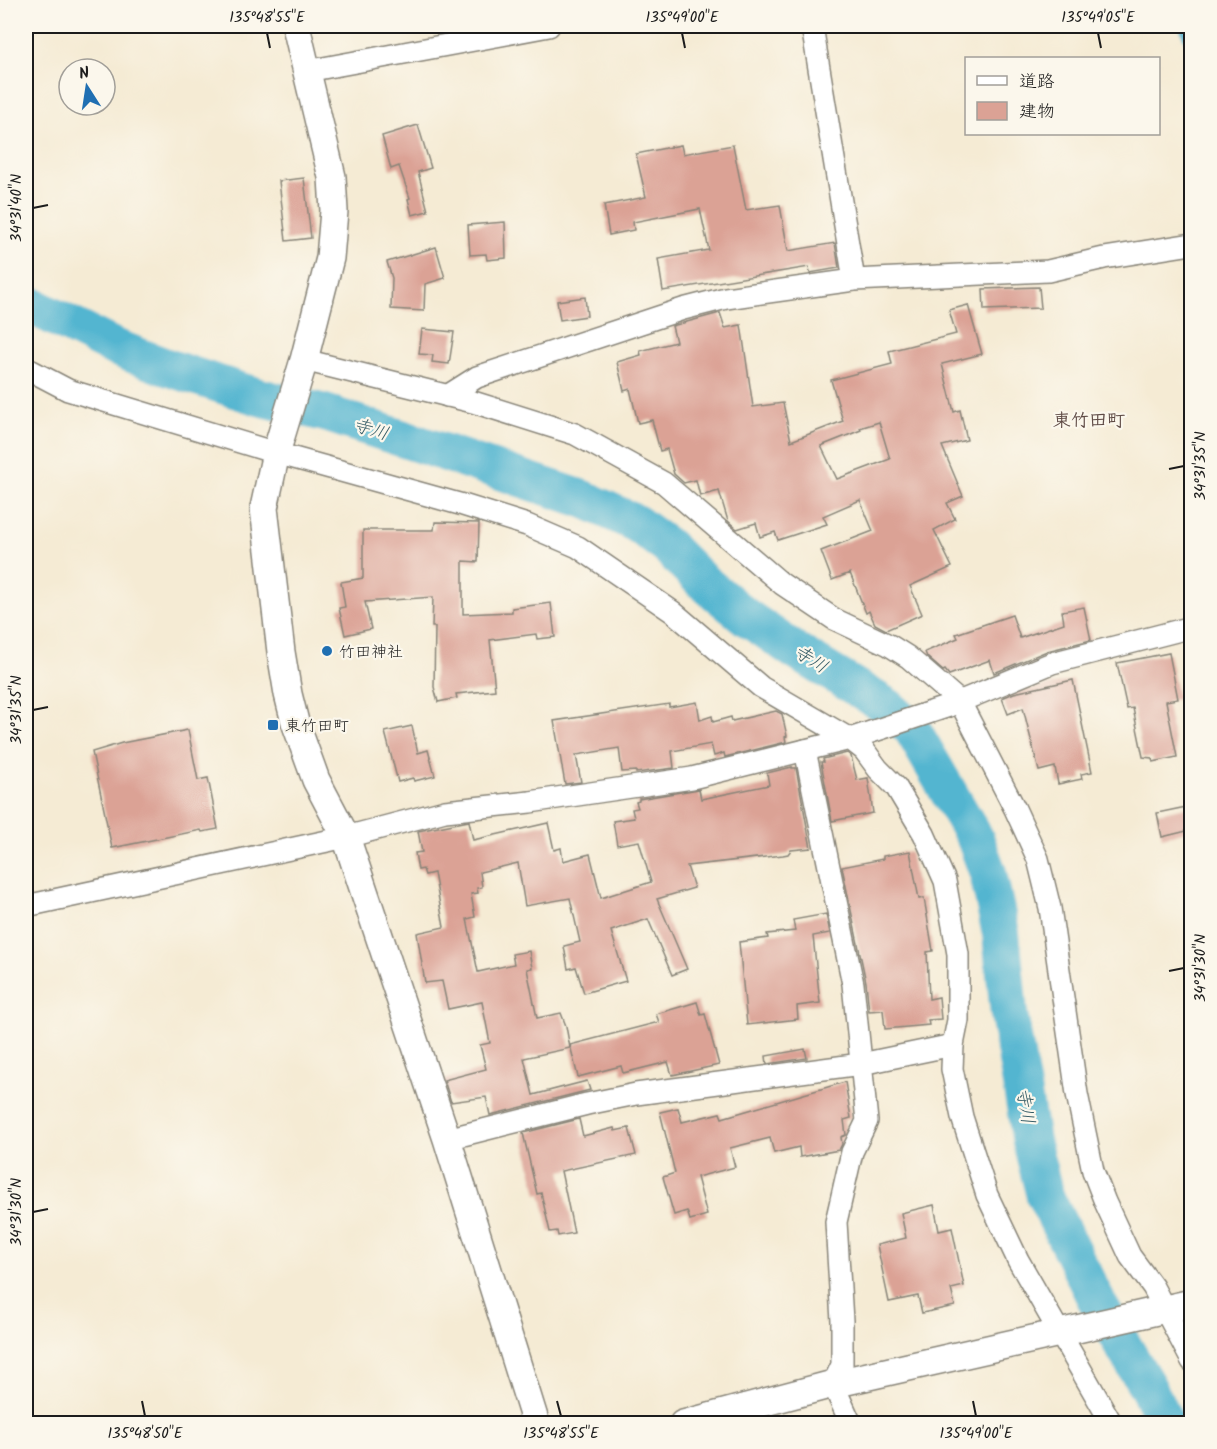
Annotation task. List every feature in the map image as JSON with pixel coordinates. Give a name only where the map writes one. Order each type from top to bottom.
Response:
[{"type":"street","points":[[296,26],[332,177],[334,234],[303,364],[277,450],[264,508],[288,694],[295,722],[316,780],[346,837],[447,1139],[536,1424]]},
{"type":"street","points":[[307,71],[549,26]]},
{"type":"street","points":[[812,26],[854,280]]},
{"type":"street","points":[[447,396],[477,377],[683,309],[726,298],[854,280],[1048,271],[1104,258],[1191,244]]},
{"type":"street","points":[[303,364],[474,402],[575,434],[664,483],[782,584],[834,619],[890,645],[908,657],[954,704],[1015,809],[1038,858],[1050,908],[1077,1094],[1093,1171],[1130,1256],[1153,1287],[1157,1310],[1191,1361]]},
{"type":"street","points":[[26,368],[68,390],[463,505],[527,525],[578,547],[673,612],[761,687],[856,737],[878,769],[896,787],[924,834],[945,880],[958,954],[958,1020],[953,1045],[952,1069],[962,1117],[987,1195],[1018,1260],[1063,1331],[1112,1424]]},
{"type":"street","points":[[26,906],[346,837],[445,811],[530,802],[692,778],[856,737],[954,704],[1052,663],[1191,627]]},
{"type":"street","points":[[805,750],[853,984],[867,1121],[852,1152],[836,1222],[842,1321],[842,1365],[833,1384],[851,1424]]},
{"type":"street","points":[[447,1139],[636,1094],[861,1064],[953,1045]]},
{"type":"street","points":[[683,1424],[833,1384],[1191,1303]]},
{"type":"building","points":[[418,125],[431,168],[418,172],[428,211],[412,215],[408,199],[410,198],[399,166],[391,169],[382,136]]},
{"type":"building","points":[[681,145],[683,154],[733,145],[746,210],[780,205],[788,251],[835,243],[839,268],[810,273],[809,267],[663,291],[658,259],[709,250],[700,209],[633,222],[634,230],[609,235],[604,205],[646,197],[636,154]]},
{"type":"building","points":[[304,178],[311,238],[286,241],[279,181]]},
{"type":"building","points":[[505,222],[506,258],[487,260],[486,254],[470,255],[468,225]]},
{"type":"building","points":[[436,247],[445,278],[425,284],[424,311],[391,309],[392,278],[387,262]]},
{"type":"building","points":[[1039,287],[1041,308],[984,310],[983,289]]},
{"type":"building","points":[[585,297],[587,316],[560,320],[557,301]]},
{"type":"building","points":[[968,305],[982,354],[942,364],[954,412],[960,410],[967,440],[942,446],[963,496],[947,503],[955,519],[934,530],[952,567],[910,586],[922,614],[886,630],[875,624],[869,611],[866,613],[850,573],[832,580],[821,551],[873,531],[860,500],[823,516],[827,524],[778,540],[775,532],[760,537],[756,523],[737,529],[728,521],[719,491],[700,496],[696,480],[684,483],[674,474],[667,449],[660,451],[652,420],[638,423],[630,389],[624,391],[617,362],[641,355],[640,351],[676,342],[672,326],[720,313],[725,328],[741,325],[753,407],[783,403],[791,441],[843,421],[831,380],[892,364],[889,351],[956,334],[949,310]],"holes":[[[879,422],[890,459],[837,479],[821,446]]]},
{"type":"building","points":[[422,329],[454,332],[449,364],[432,362],[433,355],[419,354]]},
{"type":"building","points":[[435,522],[479,523],[478,562],[463,561],[463,614],[512,612],[512,608],[551,603],[555,637],[537,639],[536,634],[490,640],[495,690],[456,694],[457,698],[438,702],[434,687],[433,597],[365,602],[371,629],[345,635],[339,608],[345,607],[341,582],[363,578],[363,530],[434,530]]},
{"type":"building","points":[[1084,607],[1091,640],[1047,651],[994,673],[990,660],[949,675],[927,657],[925,652],[958,638],[956,634],[1012,615],[1020,638],[1064,623],[1062,611]]},
{"type":"building","points":[[1169,653],[1178,699],[1166,701],[1177,757],[1153,762],[1152,758],[1143,757],[1133,708],[1127,709],[1117,663]]},
{"type":"building","points":[[1073,680],[1092,772],[1081,774],[1082,779],[1058,784],[1055,767],[1039,771],[1023,708],[1008,714],[1002,698],[1014,693]]},
{"type":"building","points":[[697,702],[700,720],[712,716],[713,722],[731,717],[732,721],[776,711],[782,714],[787,736],[785,737],[786,742],[725,757],[724,753],[714,756],[711,744],[672,751],[674,768],[636,773],[636,771],[622,772],[619,748],[576,755],[581,782],[565,784],[554,721]]},
{"type":"building","points":[[412,726],[418,753],[428,750],[435,776],[398,782],[385,732]]},
{"type":"building","points":[[188,730],[198,780],[208,778],[218,829],[202,832],[201,830],[112,848],[92,752],[122,743]]},
{"type":"building","points":[[847,753],[851,756],[857,780],[868,778],[873,813],[832,821],[821,762],[824,762],[823,759]]},
{"type":"building","points":[[796,768],[811,848],[791,850],[788,854],[783,855],[687,866],[694,888],[657,899],[687,969],[672,975],[648,919],[611,931],[626,981],[584,993],[576,967],[568,969],[564,946],[580,942],[570,898],[525,906],[518,863],[480,872],[482,887],[477,888],[478,893],[471,894],[475,917],[467,919],[478,972],[514,964],[512,954],[529,951],[532,968],[527,969],[537,1018],[561,1013],[566,1026],[570,1048],[524,1058],[533,1095],[587,1081],[590,1090],[490,1115],[486,1097],[451,1102],[444,1080],[486,1069],[480,1045],[490,1043],[482,1002],[448,1009],[442,981],[425,983],[417,933],[444,927],[434,873],[425,875],[423,869],[418,870],[415,853],[422,852],[418,831],[469,821],[473,840],[548,823],[554,850],[561,848],[563,861],[590,854],[601,898],[651,882],[639,841],[617,845],[613,821],[634,818],[632,809],[638,808],[636,802],[639,799],[699,789],[701,799],[769,785],[767,773]]},
{"type":"building","points":[[1191,806],[1191,830],[1162,837],[1157,813]]},
{"type":"building","points":[[910,851],[919,899],[924,898],[933,951],[927,952],[929,999],[939,997],[941,1019],[928,1020],[929,1025],[885,1029],[883,1010],[869,1011],[866,982],[842,867]]},
{"type":"building","points":[[826,914],[830,933],[813,936],[820,1003],[797,1006],[798,1019],[747,1025],[739,942],[768,938],[767,934],[795,931],[793,920]]},
{"type":"building","points":[[697,1002],[701,1015],[705,1014],[719,1065],[672,1075],[668,1062],[623,1073],[621,1066],[578,1077],[570,1045],[659,1022],[656,1014]]},
{"type":"building","points":[[805,1049],[807,1058],[767,1064],[766,1056]]},
{"type":"building","points":[[845,1082],[851,1118],[844,1120],[846,1135],[841,1137],[842,1144],[839,1150],[800,1157],[799,1147],[774,1153],[770,1138],[730,1148],[735,1167],[697,1177],[707,1215],[690,1220],[687,1211],[674,1215],[663,1177],[675,1173],[660,1112],[678,1108],[682,1122],[720,1113],[722,1118]]},
{"type":"building","points":[[579,1119],[583,1136],[614,1128],[615,1131],[629,1128],[636,1155],[561,1171],[574,1233],[558,1236],[557,1231],[550,1232],[541,1193],[537,1194],[523,1133]]},
{"type":"building","points":[[934,1205],[939,1231],[952,1228],[964,1286],[951,1289],[955,1306],[922,1313],[918,1296],[889,1302],[877,1245],[906,1238],[901,1213]]},
{"type":"waterway","points":[[1182,26],[1192,54]]},
{"type":"waterway","name":"寺川","points":[[26,303],[114,347],[166,367],[259,397],[325,413],[419,444],[586,500],[637,524],[668,547],[702,581],[746,617],[797,652],[888,707],[912,729],[975,838],[988,873],[1001,934],[1009,1014],[1031,1141],[1045,1196],[1098,1304],[1147,1386],[1166,1424]]},
{"type":"place","name":"竹田神社","points":[[327,651]]},
{"type":"place","name":"東竹田町","points":[[273,725]]},
{"type":"district","name":"東竹田町","points":[[1089,420]]}]
